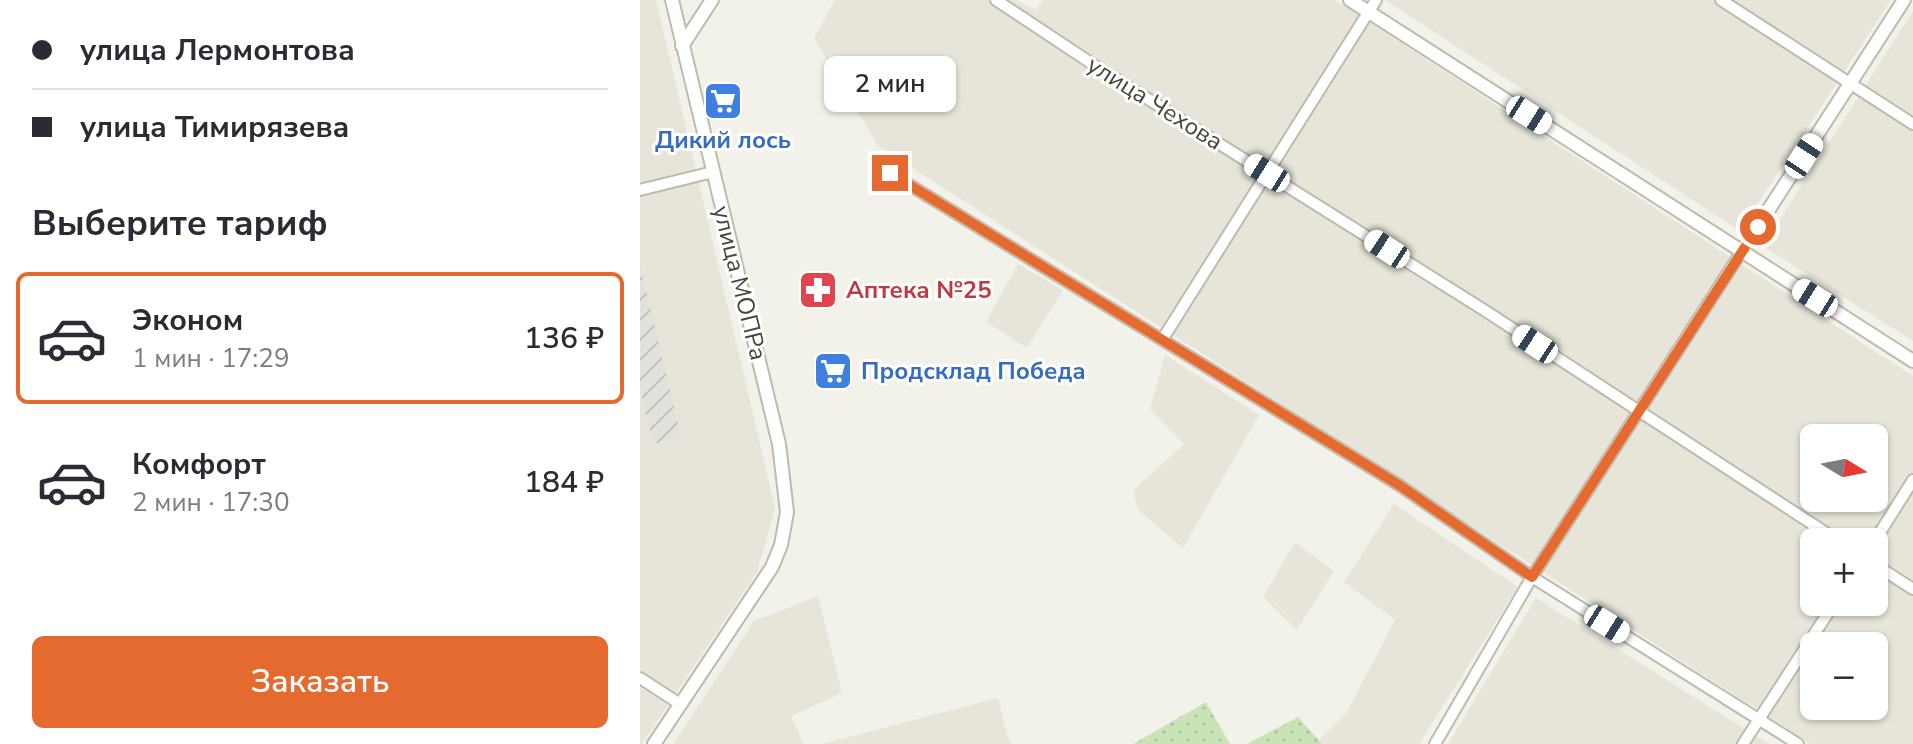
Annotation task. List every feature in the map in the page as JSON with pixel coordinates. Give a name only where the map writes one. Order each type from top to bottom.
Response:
[{"type":"street","name":"улица МОПРа","points":[[654,744],[772,567],[781,545],[787,512],[779,444],[672,0]]},
{"type":"street","points":[[682,46],[712,0]]},
{"type":"street","name":"улица Чехова","points":[[996,0],[1484,310],[1818,528]]},
{"type":"street","points":[[1350,0],[1913,361]]},
{"type":"street","points":[[1162,340],[1376,0]]},
{"type":"street","points":[[1721,0],[1913,124]]},
{"type":"street","points":[[1435,744],[1532,577],[1904,0]]},
{"type":"street","points":[[640,190],[713,172]]},
{"type":"street","points":[[890,173],[1399,485],[1532,577],[1798,744]]},
{"type":"street","points":[[1883,528],[1913,480]]},
{"type":"street","points":[[1888,573],[1913,589]]},
{"type":"street","points":[[1743,744],[1826,616]]},
{"type":"street","points":[[640,678],[680,704]]},
{"type":"shaded area","points":[[640,0],[656,0],[775,508],[757,572],[642,744],[640,744]]},
{"type":"shaded area","points":[[835,0],[1016,0],[1036,10],[1043,0],[1335,0],[1913,376],[1913,744],[1811,744],[878,146],[814,38]]},
{"type":"shaded area","points":[[1385,0],[1891,0],[1740,231]]},
{"type":"shaded area","points":[[1913,11],[1913,341],[1763,246]]},
{"type":"shaded area","points":[[640,264],[681,437],[653,444],[640,388]]},
{"type":"shaded area","points":[[1018,264],[1063,290],[1027,348],[986,322]]},
{"type":"shaded area","points":[[1165,355],[1259,415],[1183,548],[1138,510],[1133,491],[1184,444],[1150,409]]},
{"type":"shaded area","points":[[1394,504],[1518,587],[1419,744],[1322,744],[1319,740],[1347,712],[1395,620],[1344,582]]},
{"type":"shaded area","points":[[1295,542],[1334,571],[1297,630],[1263,597]]},
{"type":"shaded area","points":[[818,596],[842,693],[791,716],[803,744],[673,744],[754,621]]},
{"type":"shaded area","points":[[1536,598],[1769,744],[1448,744]]},
{"type":"shaded area","points":[[998,698],[1007,736],[1013,744],[822,744]]},
{"type":"green space","points":[[1206,702],[1230,744],[1133,744]]},
{"type":"green space","points":[[1298,717],[1322,744],[1247,744]]},
{"type":"place","name":"Дикий лось","points":[[723,101]]},
{"type":"place","name":"Аптека №25","points":[[818,290]]},
{"type":"place","name":"Продсклад Победа","points":[[833,371]]},
{"type":"route","points":[[890,173],[1399,485],[1532,577],[1758,227]]}]
